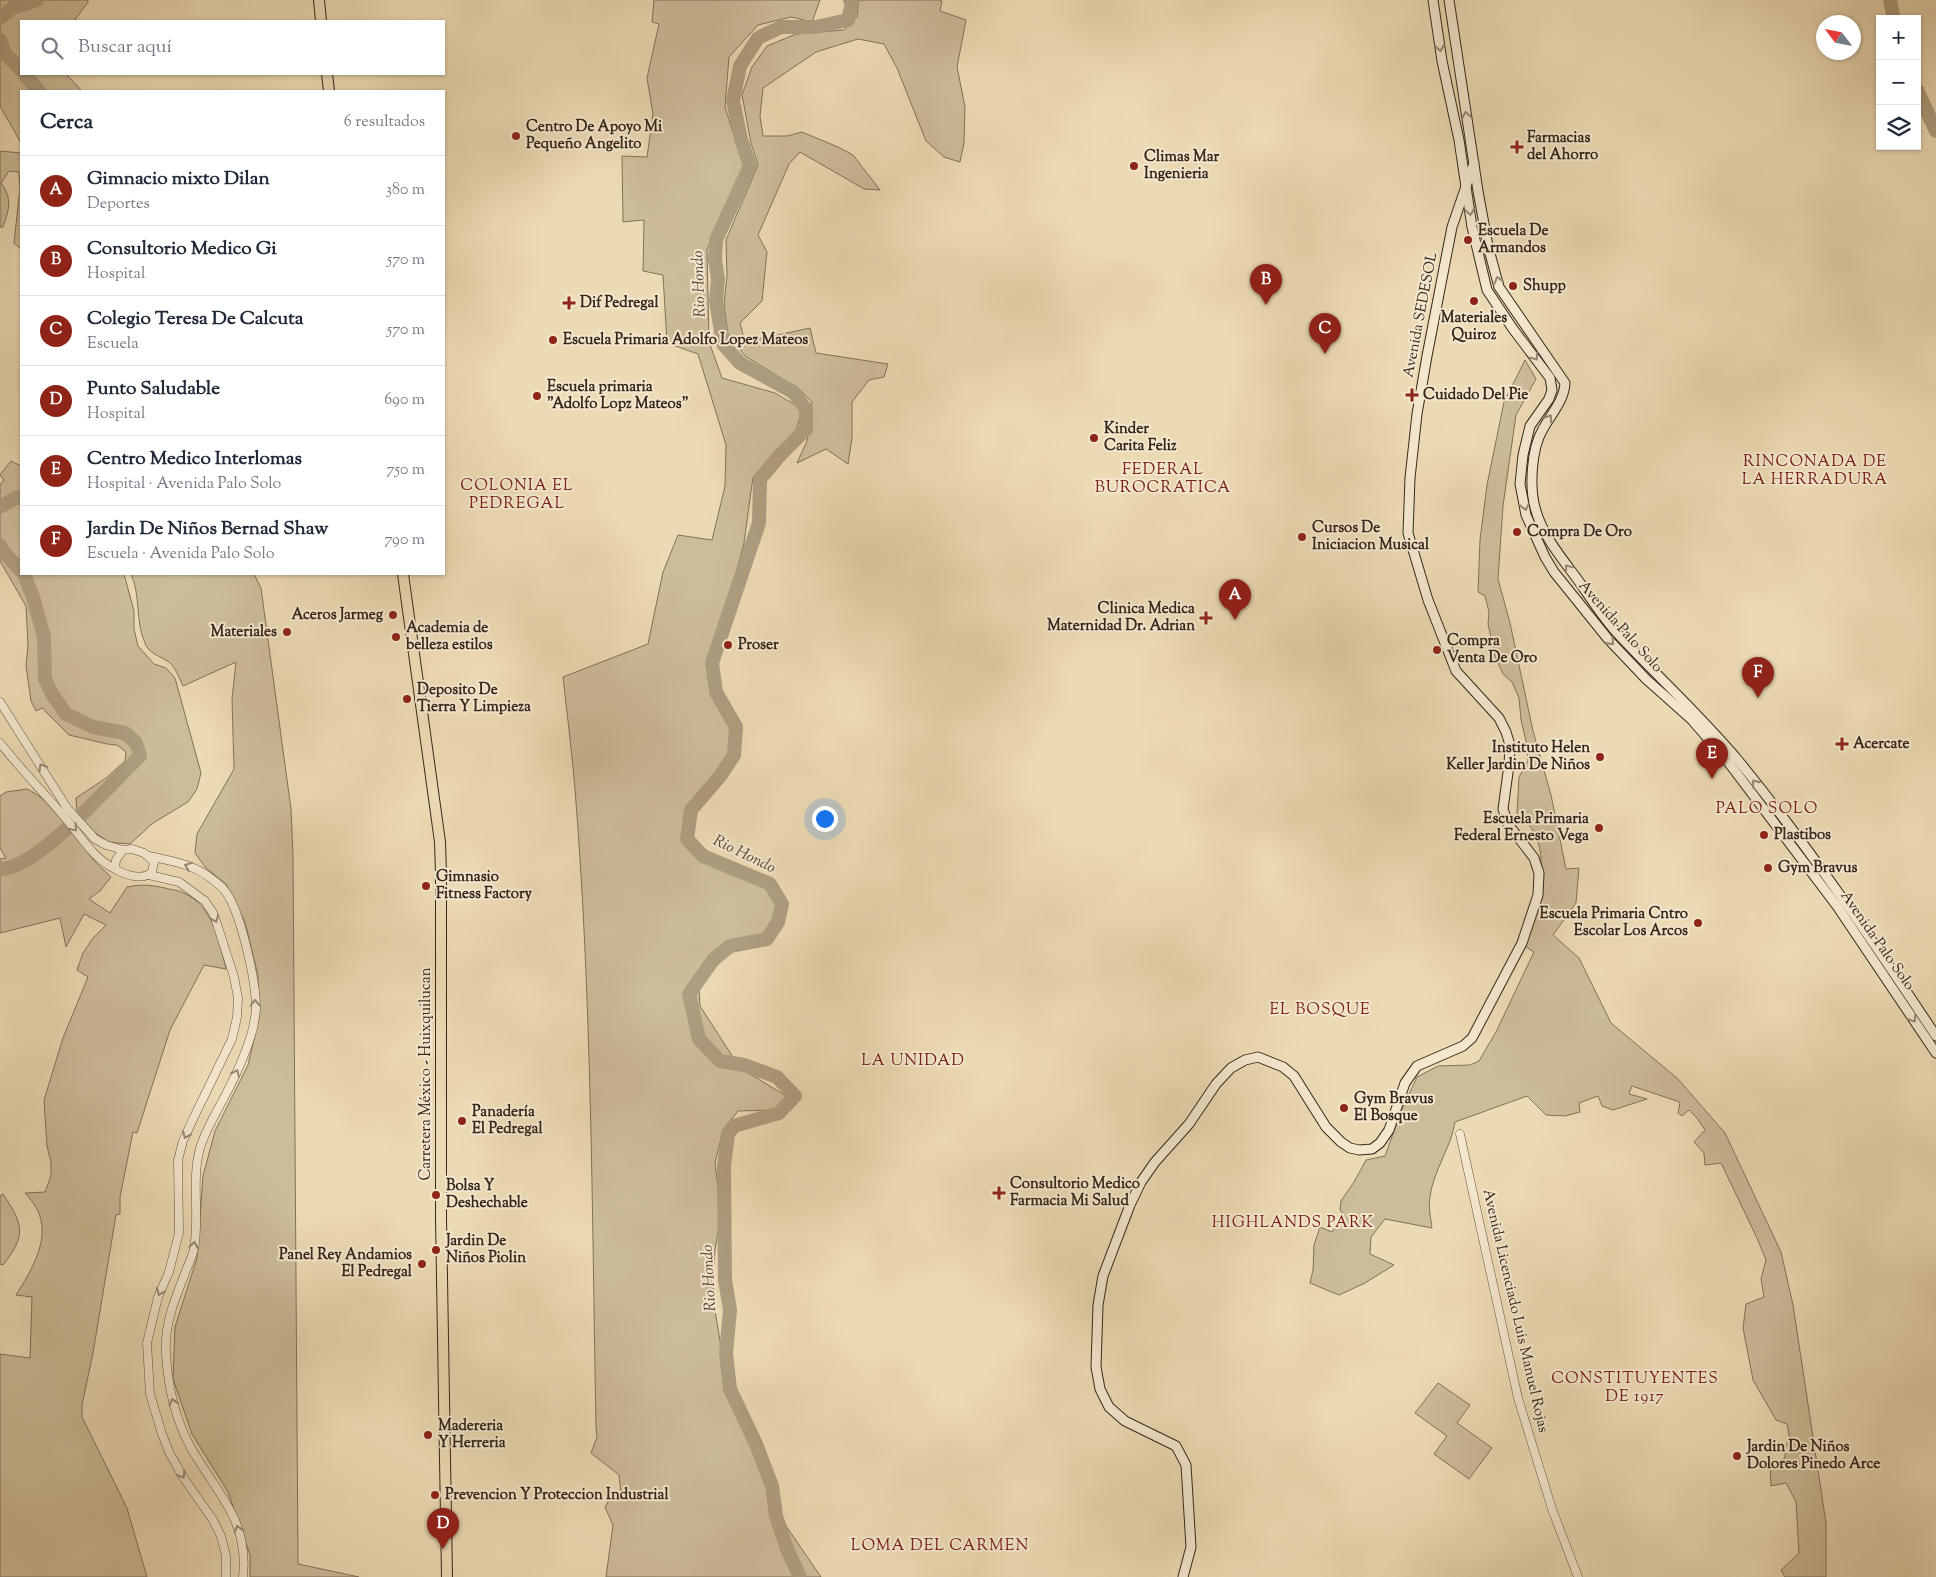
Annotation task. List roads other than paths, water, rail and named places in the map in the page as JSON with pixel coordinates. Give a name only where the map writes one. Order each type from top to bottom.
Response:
[{"type":"main road","points":[[318,0],[321,20]]},
{"type":"main road","name":"Avenida Palo Solo","points":[[1433,0],[1472,227],[1487,290],[1513,329],[1550,378],[1552,390],[1549,399],[1530,426],[1523,455],[1520,484],[1526,515],[1545,557],[1554,572],[1608,639],[1646,679],[1692,720],[1729,762],[1837,906],[1936,1053]]},
{"type":"main road","name":"Avenida Palo Solo","points":[[1449,0],[1488,246],[1499,287],[1564,383],[1564,392],[1541,431],[1534,457],[1531,484],[1536,511],[1549,539],[1616,632],[1699,716],[1736,758],[1845,902],[1936,1036]]},
{"type":"main road","points":[[327,75],[330,90]]},
{"type":"main road","name":"Avenida SEDESOL","points":[[1184,1577],[1191,1547],[1186,1465],[1176,1446],[1125,1421],[1108,1406],[1100,1389],[1096,1368],[1098,1305],[1103,1276],[1130,1205],[1148,1171],[1189,1124],[1216,1084],[1231,1068],[1245,1060],[1258,1057],[1283,1067],[1294,1076],[1326,1127],[1350,1148],[1359,1150],[1372,1149],[1380,1143],[1389,1130],[1410,1074],[1418,1066],[1463,1046],[1472,1038],[1522,943],[1538,895],[1539,873],[1534,858],[1508,824],[1503,809],[1510,745],[1506,732],[1499,718],[1456,671],[1428,600],[1408,533],[1410,478],[1420,394],[1438,291],[1452,227],[1474,163]]},
{"type":"main road","name":"Carretera México - Huixquilucan","points":[[403,575],[436,814],[442,873],[441,1218],[447,1577]]},
{"type":"street","points":[[0,702],[64,810],[95,855],[105,864],[136,876],[149,875],[179,882],[205,901],[213,913],[218,926],[234,977],[238,998],[237,1017],[232,1039],[183,1142],[178,1160],[180,1233],[169,1272],[158,1297],[147,1343],[150,1394],[162,1434],[174,1460],[213,1520],[221,1536],[226,1556],[226,1577]]},
{"type":"street","points":[[0,743],[25,774],[95,840],[106,846],[122,850],[132,850],[199,870],[225,890],[239,924],[254,986],[256,1010],[252,1029],[236,1073],[208,1126],[196,1164],[196,1234],[193,1252],[171,1309],[165,1351],[172,1400],[180,1425],[191,1448],[234,1515],[245,1559],[243,1577]]},
{"type":"street","points":[[115,869],[116,860],[122,850]]},
{"type":"street","points":[[149,856],[154,865],[149,875]]},
{"type":"street","name":"Avenida Licenciado Luis Manuel Rojas","points":[[1460,1134],[1518,1398],[1552,1508],[1578,1577]]},
{"type":"waterway","points":[[0,18],[12,8],[37,0]]},
{"type":"waterway","name":"Rio Hondo","points":[[800,1577],[787,1549],[776,1516],[772,1486],[756,1444],[730,1389],[726,1353],[730,1310],[725,1280],[724,1166],[728,1134],[734,1126],[779,1113],[795,1096],[777,1077],[744,1065],[720,1061],[699,1039],[689,994],[713,960],[730,946],[767,939],[778,922],[782,904],[770,884],[703,856],[687,839],[691,810],[721,775],[734,755],[736,727],[716,692],[712,663],[759,523],[760,479],[806,429],[806,409],[793,392],[740,363],[723,344],[716,301],[718,279],[715,260],[716,240],[750,166],[741,139],[733,101],[740,66],[758,38],[781,27],[816,27],[848,20],[852,3],[850,0]]},
{"type":"waterway","points":[[1890,0],[1893,15]]},
{"type":"waterway","points":[[0,40],[5,53],[20,69]]},
{"type":"waterway","points":[[25,75],[38,90]]},
{"type":"waterway","points":[[1921,99],[1936,131]]},
{"type":"waterway","points":[[0,507],[20,498]]},
{"type":"waterway","points":[[0,545],[2,550],[20,570]]},
{"type":"waterway","points":[[0,869],[15,866],[33,856],[53,841],[140,756],[136,743],[125,733],[93,727],[66,714],[52,694],[45,679],[44,637],[33,597],[24,575]]},
{"type":"place","name":"Centro De Apoyo Mi Pequeño Angelito","points":[[516,136]]},
{"type":"place","name":"Farmacias del Ahorro","points":[[1517,147]]},
{"type":"place","name":"Climas Mar Ingenieria","points":[[1134,166]]},
{"type":"place","name":"Escuela De Armandos","points":[[1468,240]]},
{"type":"place","name":"Shupp","points":[[1513,286]]},
{"type":"place","name":"Materiales Quiroz","points":[[1474,301]]},
{"type":"place","name":"Dif Pedregal","points":[[569,303]]},
{"type":"place","name":"Consultorio Medico Gi","points":[[1266,305]]},
{"type":"place","name":"Escuela Primaria Adolfo Lopez Mateos","points":[[553,340]]},
{"type":"place","name":"Colegio Teresa De Calcuta","points":[[1325,354]]},
{"type":"place","name":"Cuidado Del Pie","points":[[1412,395]]},
{"type":"place","name":"Escuela primaria \"Adolfo Lopz Mateos\"","points":[[537,396]]},
{"type":"place","name":"Kinder Carita Feliz","points":[[1094,438]]},
{"type":"place","name":"Compra De Oro","points":[[1517,532]]},
{"type":"place","name":"Cursos De Iniciacion Musical","points":[[1302,537]]},
{"type":"place","name":"Aceros Jarmeg","points":[[393,615]]},
{"type":"place","name":"Clinica Medica Maternidad Dr. Adrian","points":[[1206,618]]},
{"type":"place","name":"Gimnacio mixto Dilan","points":[[1235,620]]},
{"type":"place","name":"Materiales","points":[[287,632]]},
{"type":"place","name":"Academia de belleza estilos","points":[[396,637]]},
{"type":"place","name":"Proser","points":[[728,645]]},
{"type":"place","name":"Compra Venta De Oro","points":[[1437,650]]},
{"type":"place","name":"Jardin De Niños Bernad Shaw","points":[[1758,698]]},
{"type":"place","name":"Deposito De Tierra Y Limpieza","points":[[407,699]]},
{"type":"place","name":"Acercate","points":[[1842,744]]},
{"type":"place","name":"Instituto Helen Keller Jardin De Niños","points":[[1600,757]]},
{"type":"place","name":"Centro Medico Interlomas","points":[[1712,779]]},
{"type":"place","name":"Escuela Primaria Federal Ernesto Vega","points":[[1599,828]]},
{"type":"place","name":"Plastibos","points":[[1764,835]]},
{"type":"place","name":"Gym Bravus","points":[[1768,868]]},
{"type":"place","name":"Gimnasio Fitness Factory","points":[[426,886]]},
{"type":"place","name":"Escuela Primaria Cntro Escolar Los Arcos","points":[[1698,923]]},
{"type":"place","name":"Gym Bravus El Bosque","points":[[1344,1108]]},
{"type":"place","name":"Panadería El Pedregal","points":[[462,1121]]},
{"type":"place","name":"Consultorio Medico Farmacia Mi Salud","points":[[999,1193]]},
{"type":"place","name":"Bolsa Y Deshechable","points":[[436,1195]]},
{"type":"place","name":"Jardin De Niños Piolin","points":[[436,1250]]},
{"type":"place","name":"Panel Rey Andamios El Pedregal","points":[[422,1264]]},
{"type":"place","name":"Madereria Y Herreria","points":[[428,1435]]},
{"type":"place","name":"Jardin De Niños Dolores Pinedo Arce","points":[[1737,1456]]},
{"type":"place","name":"Prevencion Y Proteccion Industrial","points":[[435,1495]]},
{"type":"place","name":"Punto Saludable","points":[[443,1549]]},
{"type":"district","name":"RINCONADA DE LA HERRADURA","points":[[1815,471]]},
{"type":"district","name":"FEDERAL BUROCRATICA","points":[[1163,479]]},
{"type":"district","name":"COLONIA EL PEDREGAL","points":[[517,495]]},
{"type":"district","name":"PALO SOLO","points":[[1767,809]]},
{"type":"district","name":"EL BOSQUE","points":[[1320,1010]]},
{"type":"district","name":"LA UNIDAD","points":[[913,1061]]},
{"type":"district","name":"HIGHLANDS PARK","points":[[1293,1223]]},
{"type":"district","name":"CONSTITUYENTES DE 1917","points":[[1635,1388]]},
{"type":"district","name":"LOMA DEL CARMEN","points":[[940,1546]]}]
